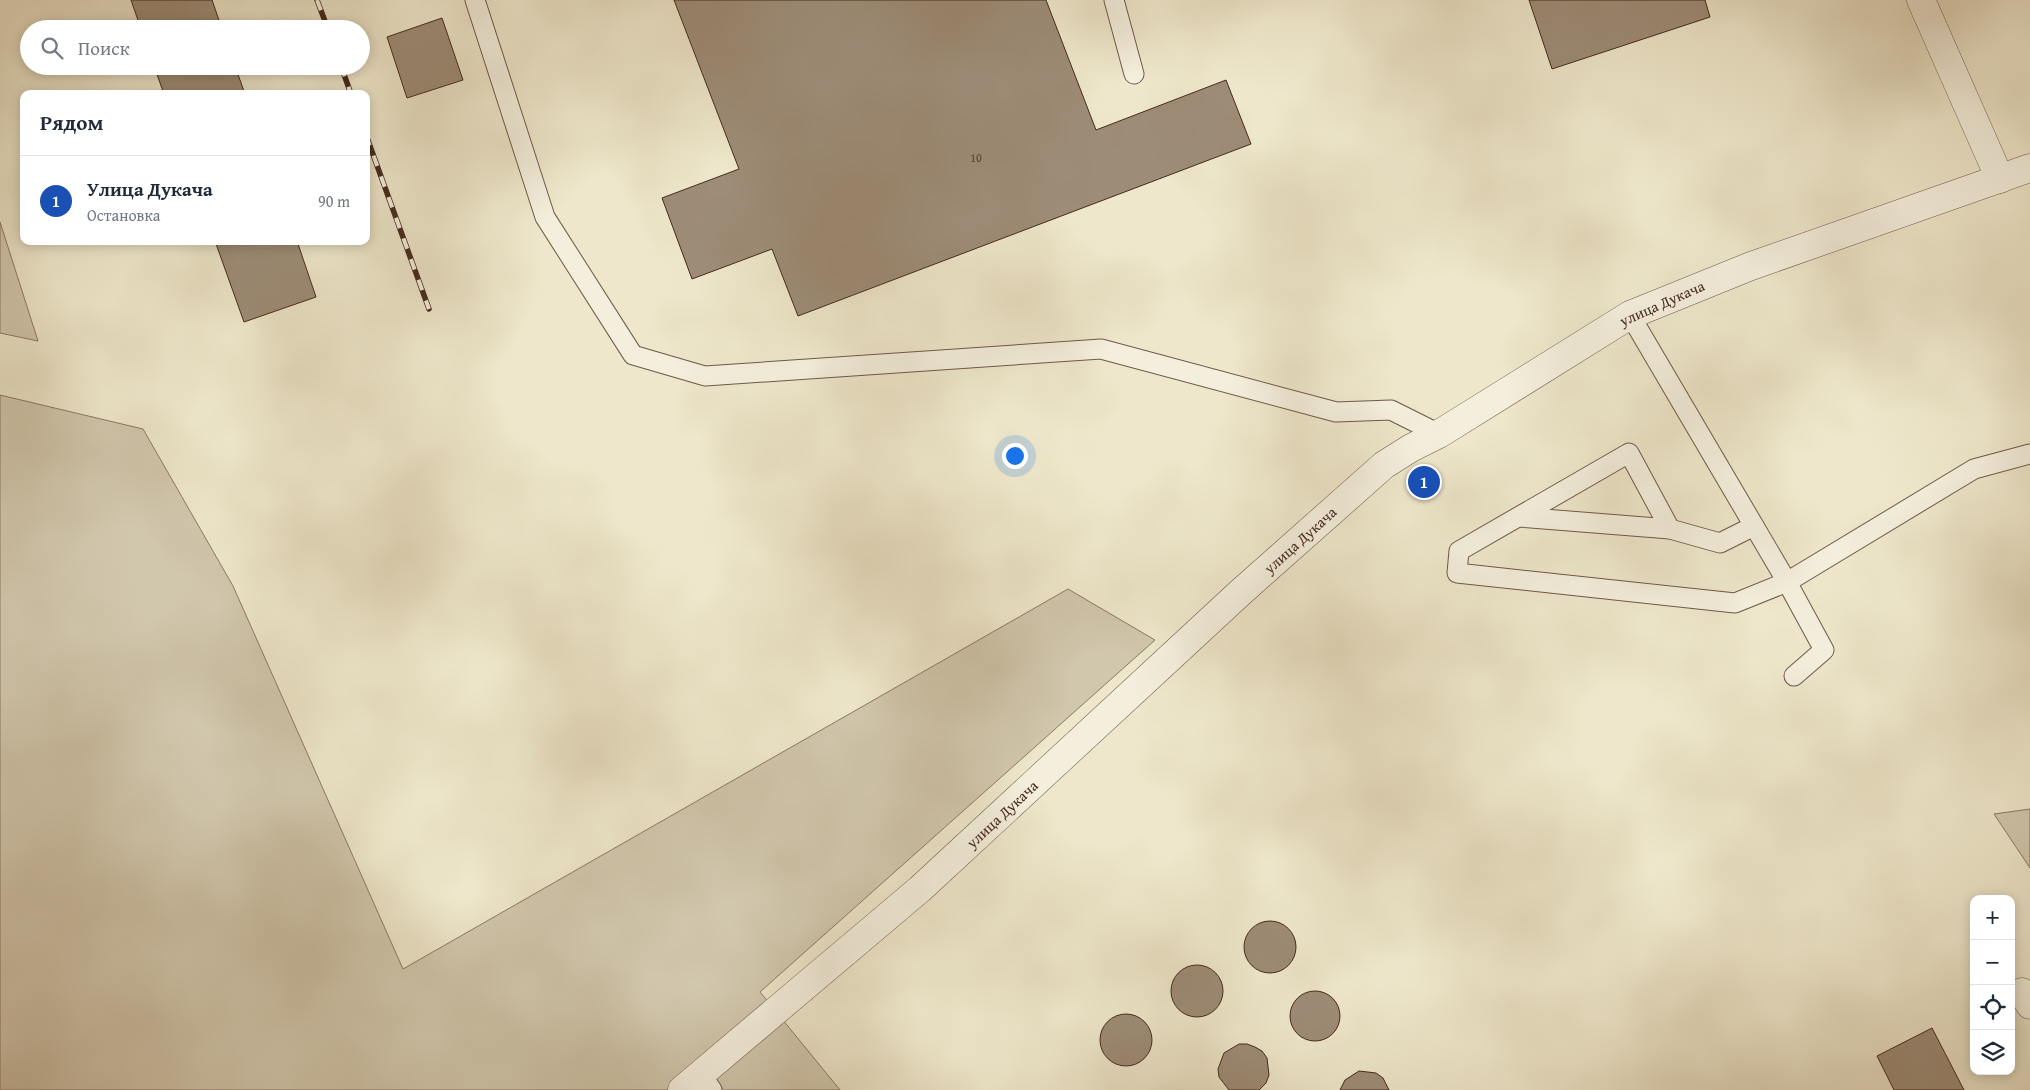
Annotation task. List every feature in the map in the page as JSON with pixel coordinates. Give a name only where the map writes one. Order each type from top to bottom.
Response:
[{"type":"street","points":[[1921,0],[2000,179]]},
{"type":"street","name":"улица Дукача","points":[[698,1085],[920,889],[1242,591],[1384,465],[1411,448],[1439,434],[1630,315],[1751,266],[2030,168]]},
{"type":"lane","points":[[474,0],[545,217],[633,355],[705,376],[1101,349],[1336,412],[1391,410],[1439,434]]},
{"type":"lane","points":[[1114,0],[1134,74]]},
{"type":"lane","points":[[1630,315],[1787,582],[1824,650],[1794,676]]},
{"type":"lane","points":[[1670,529],[1629,453],[1459,551],[1457,573],[1735,603],[1787,582],[1974,469],[2030,454]]},
{"type":"lane","points":[[1519,517],[1670,529],[1720,543],[1754,526]]},
{"type":"shaded area","points":[[0,222],[38,341],[0,333]]},
{"type":"shaded area","points":[[0,395],[143,429],[233,586],[403,969],[1068,589],[1155,640],[760,992],[840,1090],[0,1090]]},
{"type":"shaded area","points":[[2030,809],[2030,868],[1994,814]]},
{"type":"building","points":[[131,0],[212,0],[219,20],[138,20]]},
{"type":"building","points":[[674,0],[1046,0],[1096,130],[1226,80],[1251,144],[798,316],[772,249],[692,279],[662,198],[739,169]]},
{"type":"building","points":[[1529,0],[1705,0],[1710,17],[1552,69]]},
{"type":"building","points":[[442,18],[463,80],[407,98],[387,37]]},
{"type":"building","points":[[157,75],[238,75],[244,90],[163,90]]},
{"type":"building","points":[[216,245],[298,245],[316,297],[244,322]]},
{"type":"building","points":[[1270,921],[1280,923],[1288,929],[1294,937],[1296,947],[1294,957],[1288,965],[1280,971],[1270,973],[1260,971],[1252,965],[1246,957],[1244,947],[1246,937],[1252,929],[1260,923]]},
{"type":"building","points":[[1197,965],[1207,967],[1215,973],[1221,981],[1223,991],[1221,1001],[1215,1009],[1207,1015],[1197,1017],[1187,1015],[1179,1009],[1173,1001],[1171,991],[1173,981],[1179,973],[1187,967]]},
{"type":"building","points":[[1320,991],[1333,998],[1339,1006],[1339,1026],[1333,1034],[1325,1040],[1310,1041],[1297,1034],[1291,1026],[1290,1011],[1297,998],[1305,992]]},
{"type":"building","points":[[1126,1014],[1136,1016],[1144,1022],[1150,1030],[1152,1040],[1150,1050],[1144,1058],[1136,1064],[1126,1066],[1116,1064],[1108,1058],[1102,1050],[1100,1040],[1102,1030],[1108,1022],[1116,1016]]},
{"type":"building","points":[[1932,1028],[1964,1090],[1894,1090],[1877,1056]]},
{"type":"building","points":[[1239,1044],[1255,1047],[1262,1051],[1267,1058],[1269,1075],[1266,1083],[1259,1090],[1229,1090],[1219,1077],[1218,1069],[1224,1053]]},
{"type":"building","points":[[1359,1071],[1376,1073],[1383,1078],[1389,1090],[1340,1090],[1345,1080]]},
{"type":"railway","points":[[317,0],[325,20]]},
{"type":"railway","points":[[344,75],[350,90]]},
{"type":"railway","points":[[370,146],[429,309]]},
{"type":"place","name":"Улица Дукача","points":[[1424,482]]}]
